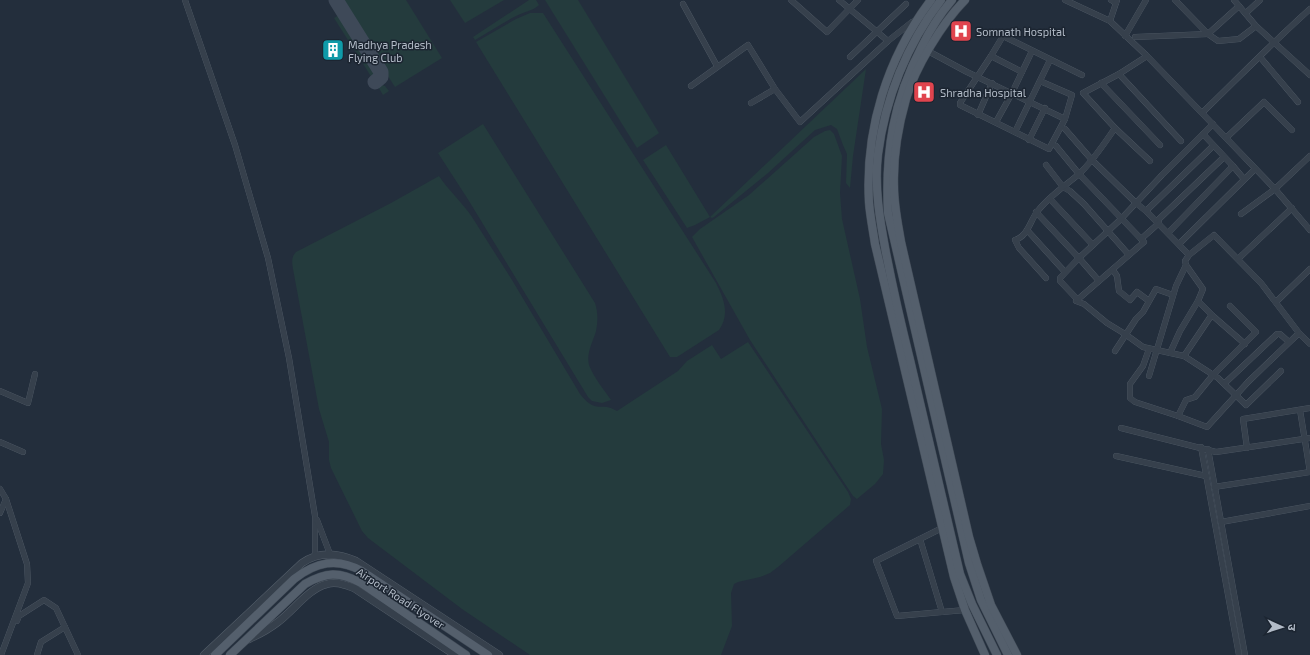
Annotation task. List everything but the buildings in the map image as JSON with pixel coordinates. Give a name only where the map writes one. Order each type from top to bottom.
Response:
[{"type":"main road","points":[[931,0],[917,20],[892,66],[878,108],[871,143],[868,169],[869,203],[875,244],[945,529],[972,604],[997,655]]},
{"type":"main road","points":[[941,0],[926,22],[900,69],[883,126],[877,156],[877,185],[880,223],[895,301],[945,529],[954,577],[964,610],[985,655]]},
{"type":"main road","points":[[952,0],[931,29],[906,79],[895,112],[888,158],[888,213],[966,538],[977,564],[991,605],[1017,655]]},
{"type":"main road","points":[[965,0],[949,18],[928,51],[906,100],[898,137],[894,188],[897,221],[901,242],[966,538],[969,563],[981,600],[1008,655]]},
{"type":"main road","points":[[215,655],[294,579],[306,570],[317,565],[334,563],[354,566],[488,655]]},
{"type":"main road","name":"Airport Road Flyover","points":[[230,655],[248,640],[305,584],[317,577],[328,574],[350,577],[361,583],[466,655]]},
{"type":"street","points":[[185,0],[235,145],[268,258],[289,358],[315,516],[315,556]]},
{"type":"street","points":[[791,0],[827,32],[858,0]]},
{"type":"street","points":[[839,0],[888,41]]},
{"type":"street","points":[[1065,0],[1110,21],[1147,56],[1213,124],[1275,189],[1310,230]]},
{"type":"street","points":[[1125,36],[1146,0]]},
{"type":"street","points":[[1175,0],[1208,34],[1218,41],[1239,39],[1256,26]]},
{"type":"street","points":[[1234,0],[1256,26],[1310,75]]},
{"type":"street","points":[[1246,13],[1260,0]]},
{"type":"street","points":[[1110,21],[1115,1]]},
{"type":"street","points":[[683,4],[717,66]]},
{"type":"street","points":[[850,57],[906,4]]},
{"type":"street","points":[[1135,37],[1208,34],[1239,6]]},
{"type":"street","points":[[1202,113],[1260,57],[1274,41],[1310,9]]},
{"type":"street","points":[[690,86],[748,45],[775,89],[800,122],[888,41],[912,22],[917,20]]},
{"type":"street","points":[[1040,81],[1072,95],[1065,119],[1049,149],[960,105],[1003,36],[1082,75]]},
{"type":"street","points":[[928,51],[1065,119]]},
{"type":"street","points":[[996,122],[1032,51]]},
{"type":"street","points":[[991,56],[1022,72]]},
{"type":"street","points":[[1147,56],[1119,74],[1083,93],[1115,128],[1150,162]]},
{"type":"street","points":[[1260,57],[1298,102]]},
{"type":"street","points":[[1015,132],[1050,60]]},
{"type":"street","points":[[1119,74],[1181,141]]},
{"type":"street","points":[[978,114],[992,83]]},
{"type":"street","points":[[1101,83],[1160,145]]},
{"type":"street","points":[[751,102],[775,89]]},
{"type":"street","points":[[1226,138],[1264,102],[1292,130]]},
{"type":"street","points":[[1030,140],[1045,108]]},
{"type":"street","points":[[1213,124],[1121,219],[1065,272],[1060,280],[1077,299],[1076,301],[1084,304],[1106,323],[1143,347],[1184,356],[1218,378],[1246,405],[1281,371]]},
{"type":"street","points":[[1046,278],[1019,248],[1015,240],[1019,239],[1027,230],[1036,212],[1079,174],[1092,160],[1115,128]]},
{"type":"street","points":[[1065,129],[1092,160],[1136,203],[1158,222],[1189,254]]},
{"type":"street","points":[[1203,134],[1244,179]]},
{"type":"street","points":[[1056,146],[1079,174],[1144,242],[1113,270],[1077,299]]},
{"type":"street","points":[[1146,211],[1213,146]]},
{"type":"street","points":[[1241,214],[1275,189],[1310,156]]},
{"type":"street","points":[[1141,239],[1224,157]]},
{"type":"street","points":[[1046,165],[1063,187],[1070,191],[1084,204],[1128,255]]},
{"type":"street","points":[[1168,233],[1233,166]]},
{"type":"street","points":[[1179,244],[1255,169]]},
{"type":"street","points":[[1050,199],[1093,245]]},
{"type":"street","points":[[1238,259],[1292,208]]},
{"type":"street","points":[[1036,212],[1099,281]]},
{"type":"street","points":[[1027,230],[1065,272]]},
{"type":"street","points":[[1149,376],[1174,295],[1186,265],[1185,261],[1189,254],[1214,235],[1238,259],[1276,302],[1299,333],[1310,344]]},
{"type":"street","points":[[1170,353],[1203,289],[1186,265]]},
{"type":"street","points":[[1276,302],[1310,269]]},
{"type":"street","points":[[1113,270],[1117,276],[1119,291],[1130,300],[1137,292],[1148,301]]},
{"type":"street","points":[[1115,350],[1136,319],[1143,312],[1156,289],[1174,295]]},
{"type":"street","points":[[1198,301],[1245,344]]},
{"type":"street","points":[[1178,416],[1186,400],[1195,397],[1213,375],[1256,332],[1230,306]]},
{"type":"street","points":[[1184,356],[1211,316],[1213,316]]},
{"type":"street","points":[[1149,349],[1143,366],[1130,384],[1130,398],[1135,402],[1207,427],[1236,395],[1299,333]]},
{"type":"street","points":[[1224,384],[1277,334],[1280,334],[1289,342]]},
{"type":"street","points":[[0,392],[28,403],[35,374]]},
{"type":"street","points":[[1247,448],[1243,419],[1310,408]]},
{"type":"street","points":[[1214,488],[1310,472],[1308,438],[1300,410]]},
{"type":"street","points":[[1122,428],[1216,452],[1308,438]]},
{"type":"street","points":[[0,442],[23,452]]},
{"type":"street","points":[[1201,447],[1239,655]]},
{"type":"street","points":[[1208,449],[1245,655]]},
{"type":"street","points":[[1116,456],[1206,476]]},
{"type":"street","points":[[0,489],[6,499],[27,564],[28,583],[2,655]]},
{"type":"street","points":[[0,513],[6,499]]},
{"type":"street","points":[[1221,522],[1310,506]]},
{"type":"street","points":[[315,516],[330,554]]},
{"type":"street","points":[[945,529],[920,539],[876,561],[897,616],[964,610]]},
{"type":"street","points":[[920,539],[942,612]]},
{"type":"street","points":[[204,655],[299,566],[315,556],[330,554],[347,557],[356,561],[499,655]]},
{"type":"street","points":[[248,640],[264,632],[279,621],[310,593],[326,584],[335,582],[354,588],[455,655]]},
{"type":"street","points":[[2,655],[19,616],[44,600],[56,608],[78,655]]},
{"type":"street","points":[[37,655],[41,642],[65,628]]},
{"type":"green space","points":[[339,0],[406,0],[442,58],[395,87]]},
{"type":"green space","points":[[450,0],[504,0],[465,23]]},
{"type":"green space","points":[[529,0],[536,0],[539,5],[475,40],[473,37]]},
{"type":"green space","points":[[545,0],[578,0],[659,133],[637,148]]},
{"type":"green space","points":[[530,13],[543,13],[719,289],[725,307],[725,313],[719,330],[677,357],[670,357],[476,42],[516,19]]},
{"type":"green space","points":[[341,14],[375,69],[376,75],[372,78],[334,18]]},
{"type":"green space","points":[[866,69],[853,156],[850,188],[846,183],[847,154],[837,129],[831,125],[815,130],[768,173],[714,217],[710,217]]},
{"type":"green space","points":[[379,84],[385,86],[389,91],[383,95],[377,85]]},
{"type":"green space","points":[[483,124],[595,303],[597,324],[588,361],[596,378],[611,400],[602,403],[592,401],[588,397],[469,201],[438,153]]},
{"type":"green space","points":[[830,130],[834,134],[842,156],[840,193],[842,219],[860,299],[867,347],[882,409],[881,444],[884,460],[883,474],[875,484],[857,499],[853,496],[750,340],[692,237],[700,229],[749,195],[814,137]]},
{"type":"green space","points":[[666,145],[710,217],[687,228],[643,160]]},
{"type":"green space","points":[[439,176],[472,217],[512,280],[580,394],[590,404],[611,408],[617,411],[678,371],[687,361],[712,345],[721,359],[748,342],[848,492],[851,499],[850,505],[778,567],[770,573],[760,577],[734,584],[731,593],[732,626],[721,655],[530,655],[462,609],[368,538],[362,531],[331,468],[329,460],[329,442],[319,409],[292,262],[296,252],[391,203]]},
{"type":"taxiway","points":[[336,0],[381,72],[381,77],[375,82]]},
{"type":"place","name":"Somnath Hospital","points":[[961,31]]},
{"type":"place","name":"Madhya Pradesh Flying Club","points":[[333,50]]},
{"type":"place","name":"Shradha Hospital","points":[[924,92]]}]
